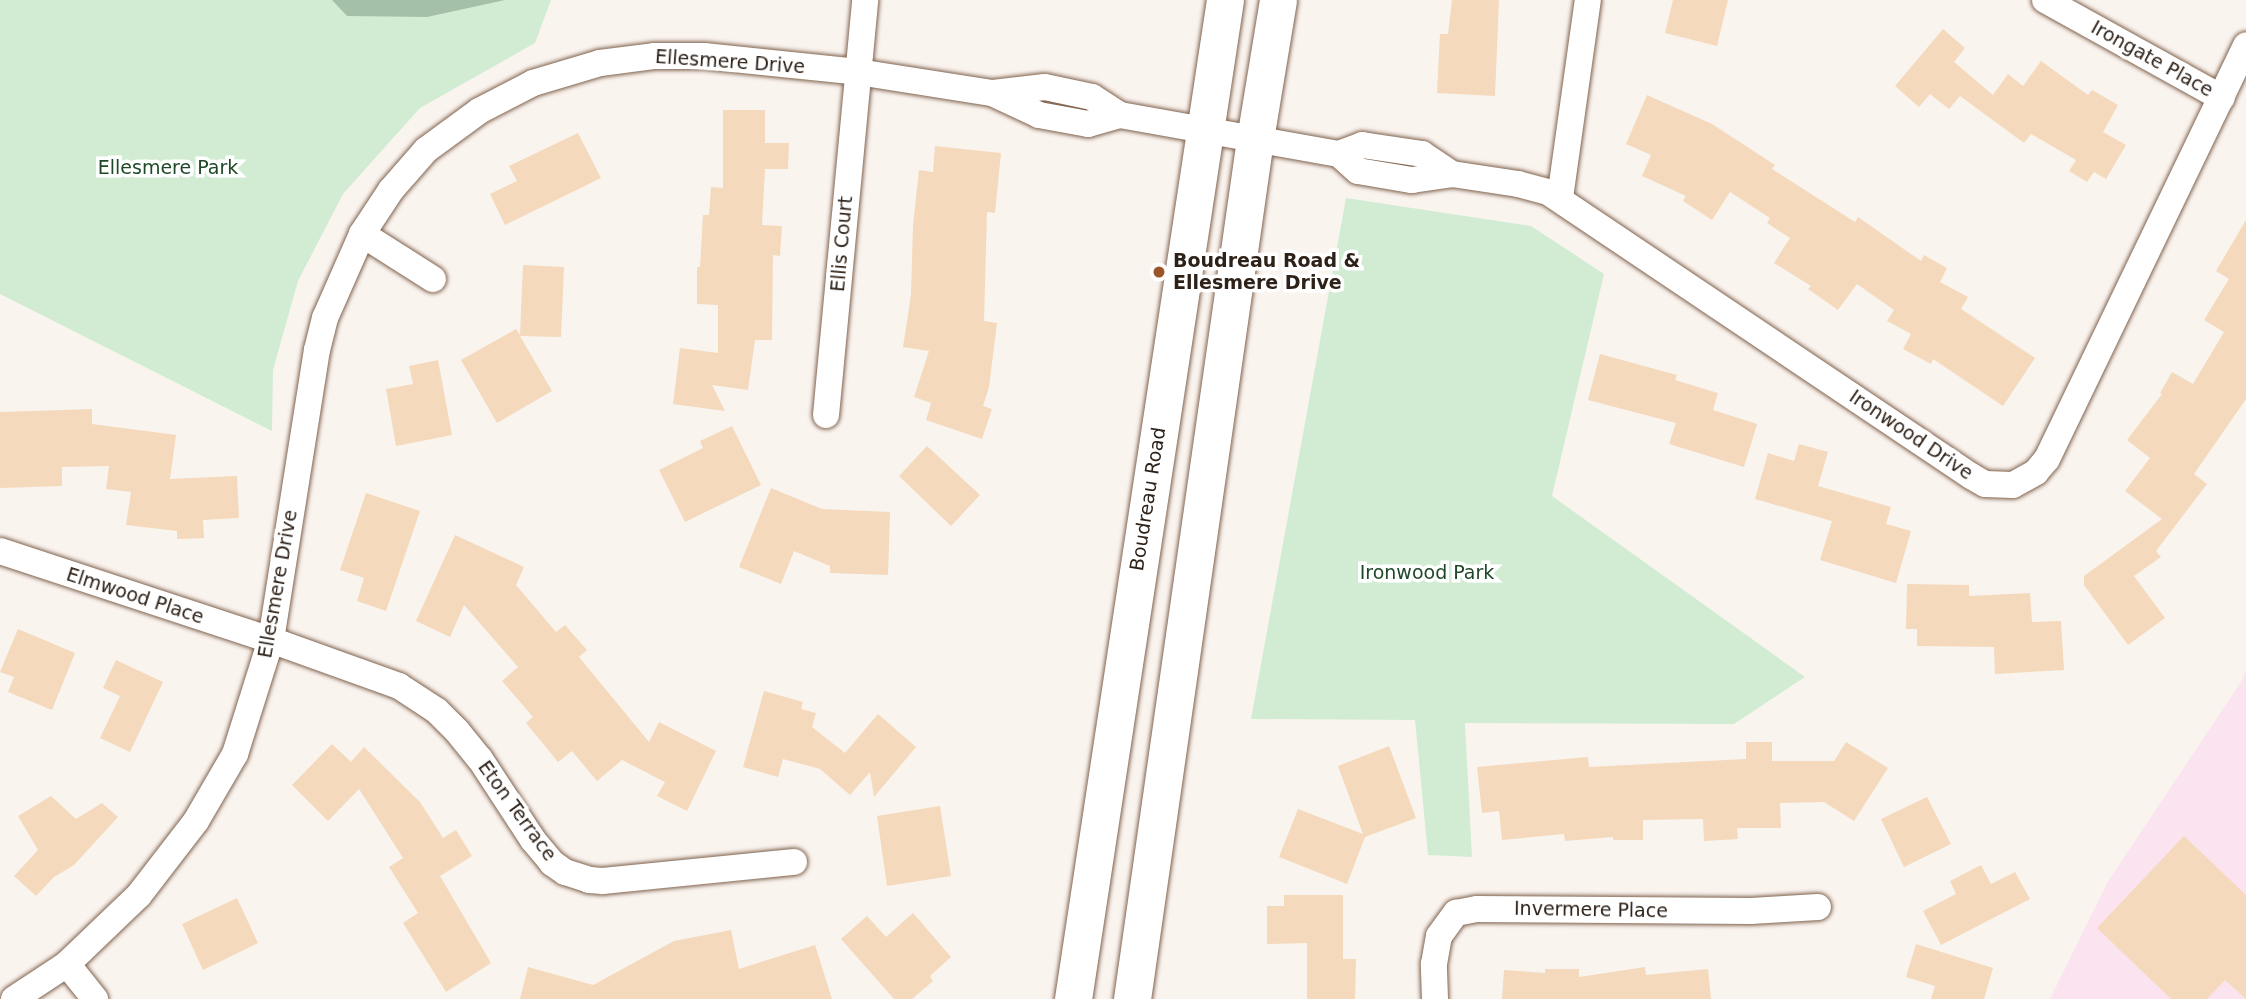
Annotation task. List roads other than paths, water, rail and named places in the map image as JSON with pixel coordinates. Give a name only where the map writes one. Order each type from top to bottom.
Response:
[{"type":"main road","name":"Boudreau Road","points":[[1073,999],[1225,0]]},
{"type":"main road","points":[[1132,999],[1255,139],[1278,0]]},
{"type":"street","name":"Ellis Court","points":[[826,415],[864,0]]},
{"type":"street","points":[[1560,198],[1588,0]]},
{"type":"street","name":"Irongate Place","points":[[2045,0],[2222,97]]},
{"type":"street","name":"Ironwood Drive","points":[[1204,129],[1339,154],[1358,172],[1412,180],[1452,174],[1518,184],[1560,198],[1971,476],[1985,484],[2013,485],[2036,472],[2047,459],[2246,45]]},
{"type":"street","name":"Ellesmere Drive","points":[[13,999],[67,964],[139,895],[171,857],[218,787],[235,754],[250,715],[271,640],[317,350],[335,288],[362,234],[391,190],[426,150],[506,96],[557,74],[628,58],[681,55],[858,72],[992,93],[1039,115],[1088,124],[1120,115],[1204,129]]},
{"type":"street","points":[[362,234],[433,279]]},
{"type":"street","name":"Elmwood Place","points":[[0,551],[271,640]]},
{"type":"street","name":"Eton Terrace","points":[[271,640],[376,676],[418,697],[437,711],[480,759],[537,845],[565,872],[589,880],[603,881],[794,862]]},
{"type":"street","name":"Invermere Place","points":[[1434,999],[1434,964],[1439,936],[1457,912],[1478,909],[1751,911],[1818,906]]},
{"type":"street","points":[[67,964],[95,999]]},
{"type":"place","name":"Boudreau Road & Ellesmere Drive","points":[[1159,272]]},
{"type":"park label","name":"Ellesmere Park","points":[[168,168]]},
{"type":"park label","name":"Ironwood Park","points":[[1427,573]]}]
